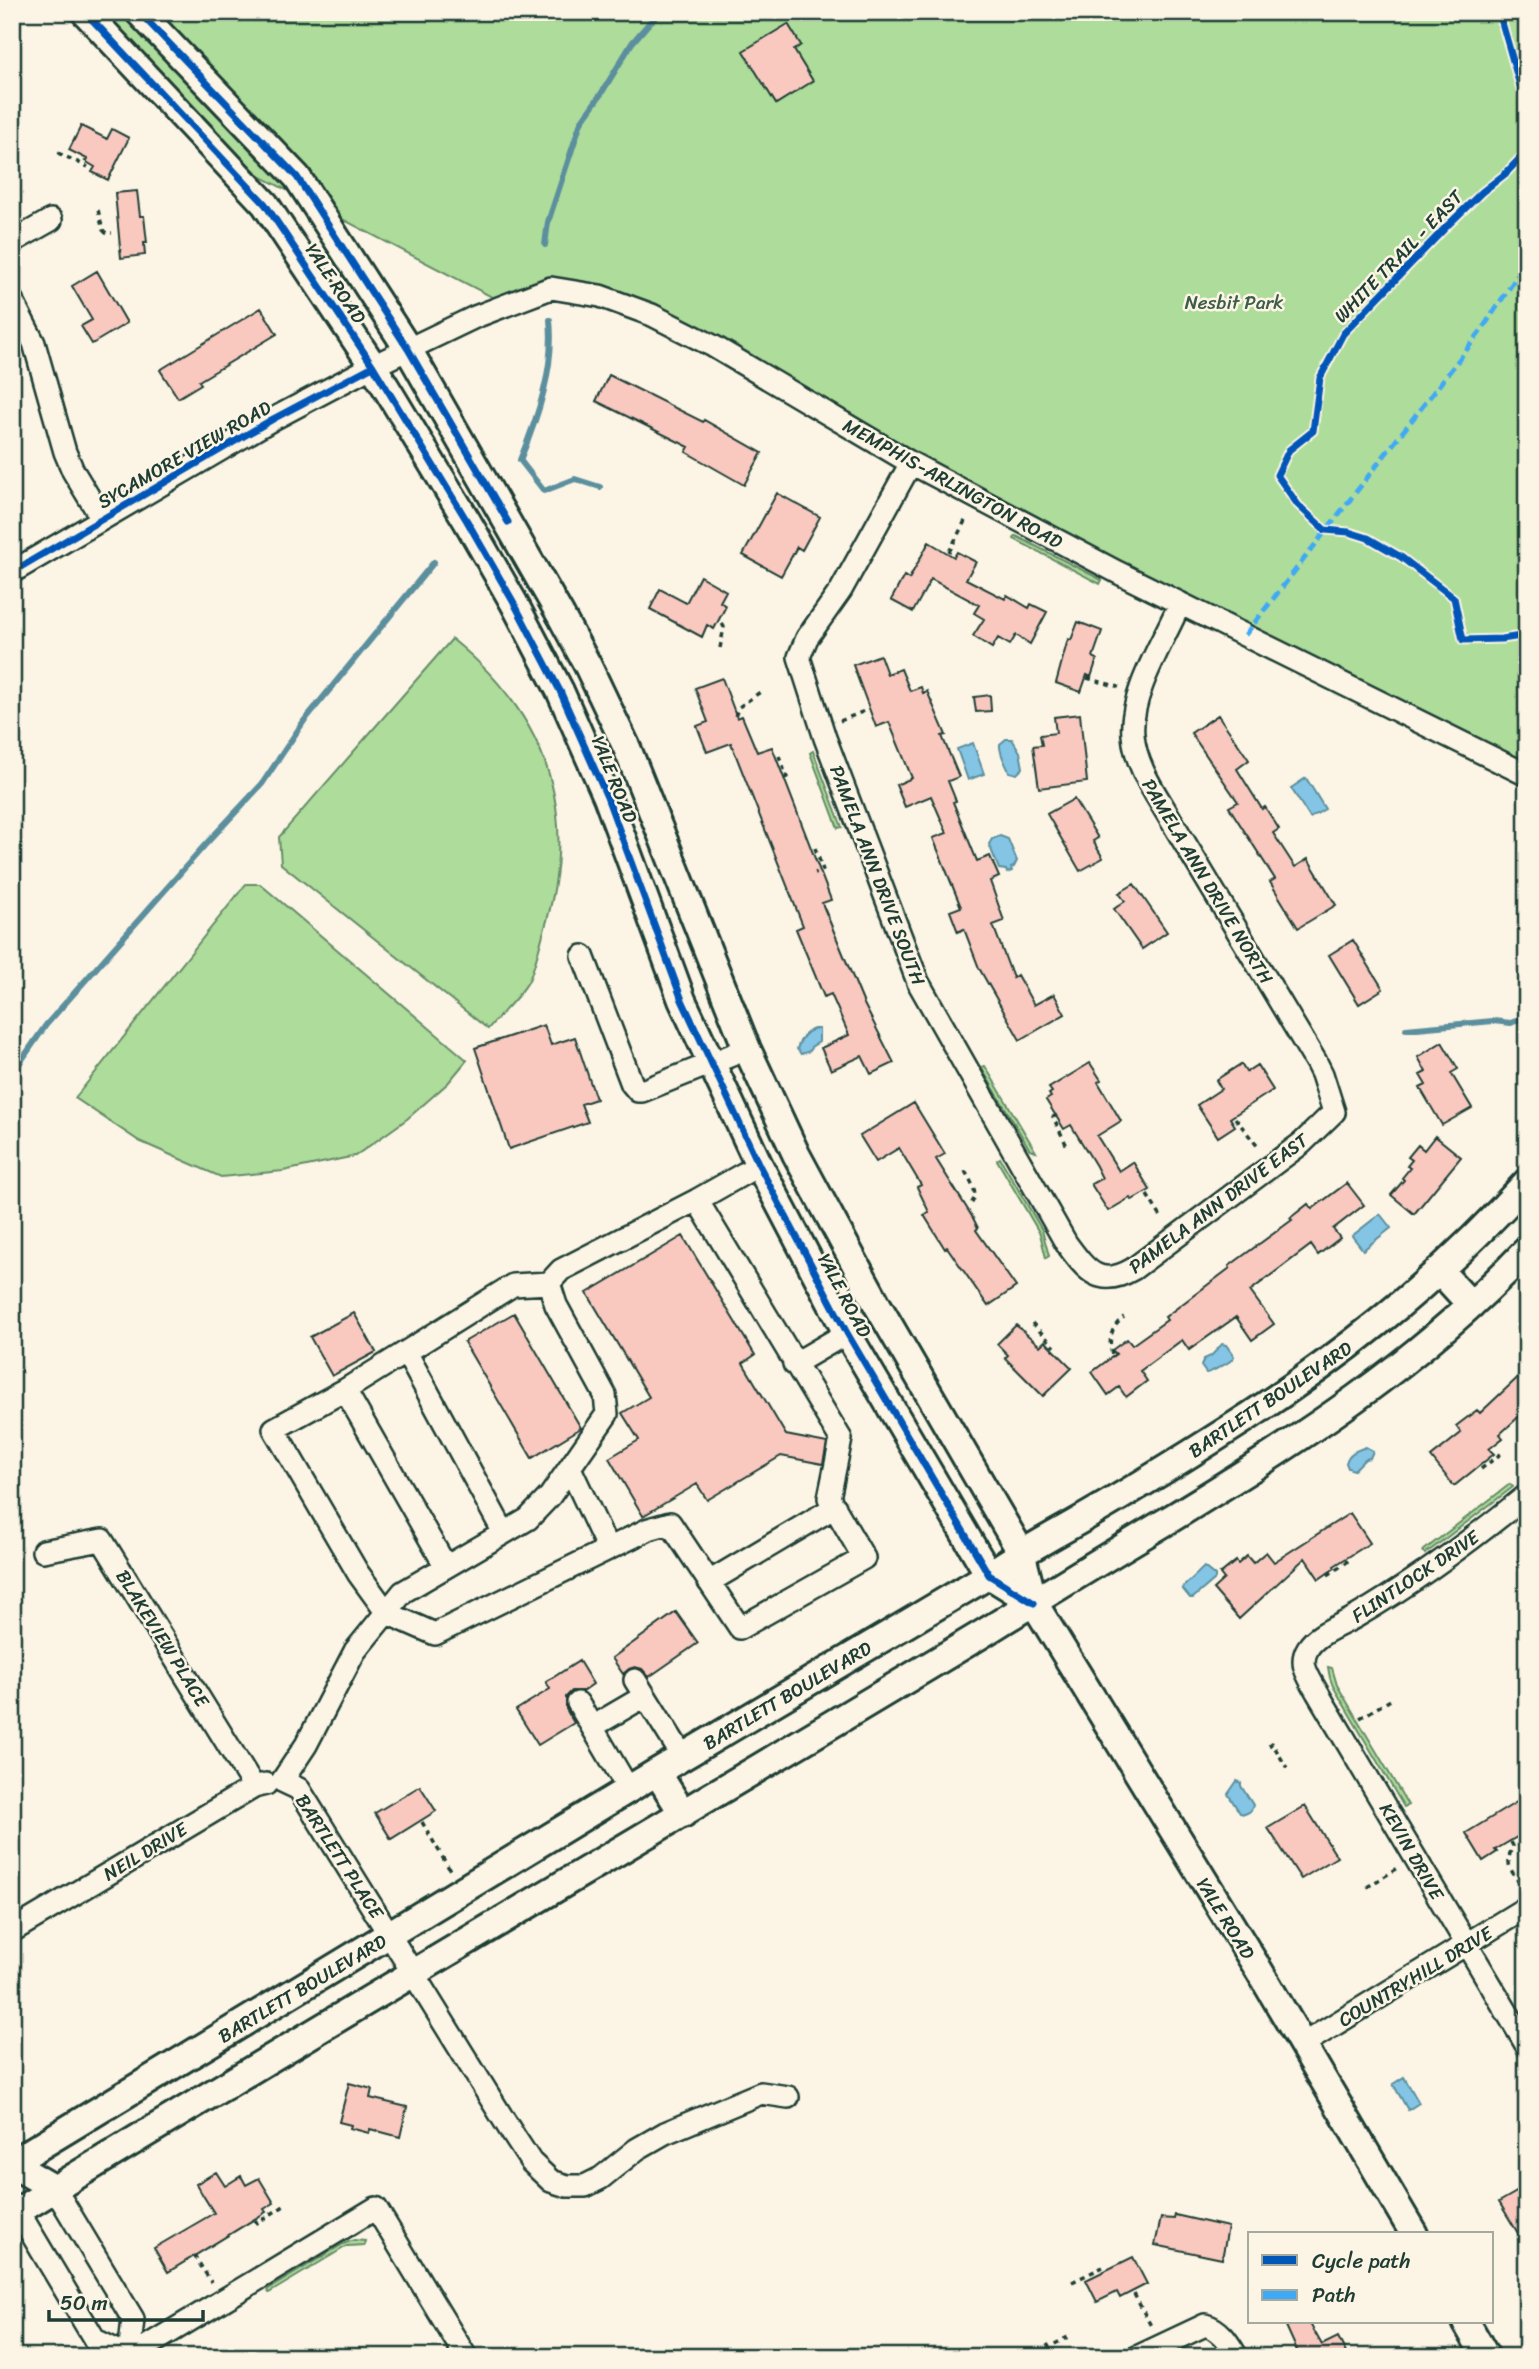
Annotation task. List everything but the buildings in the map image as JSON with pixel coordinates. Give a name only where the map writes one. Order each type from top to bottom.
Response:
[{"type":"main road","name":"YALE ROAD","points":[[85,12],[265,204],[373,366],[467,521],[560,691],[607,797],[682,1000],[759,1165],[847,1333],[989,1575],[1034,1603]]},
{"type":"main road","name":"YALE ROAD","points":[[139,12],[297,177],[408,349],[594,678],[627,748],[747,1049],[796,1154],[878,1306],[1021,1552],[1034,1603],[1303,2044],[1414,2232]]},
{"type":"main road","name":"BARTLETT BOULEVARD","points":[[12,2163],[657,1772],[989,1575],[1021,1552],[1063,1530],[1211,1441],[1301,1382],[1396,1310],[1527,1182]]},
{"type":"main road","points":[[14,2210],[55,2189],[682,1814],[1250,1470],[1331,1418],[1405,1362],[1471,1305],[1527,1250]]},
{"type":"main road","points":[[1439,1270],[1471,1305]]},
{"type":"main road","points":[[657,1772],[682,1814]]},
{"type":"main road","points":[[12,2163],[55,2189]]},
{"type":"main road","points":[[1467,2324],[1486,2357]]},
{"type":"street","points":[[12,242],[51,220]]},
{"type":"street","name":"MEMPHIS-ARLINGTON ROAD","points":[[373,366],[475,317],[551,288],[600,296],[652,315],[713,346],[911,463],[1180,603],[1527,775]]},
{"type":"street","points":[[12,300],[34,343],[65,453],[102,519]]},
{"type":"street","name":"SYCAMORE VIEW ROAD","points":[[12,572],[273,419],[373,366]]},
{"type":"street","name":"PAMELA ANN DRIVE SOUTH","points":[[911,463],[841,590],[807,638],[788,657],[825,738],[918,982],[1066,1243],[1095,1275]]},
{"type":"street","name":"PAMELA ANN DRIVE NORTH","points":[[1180,603],[1140,691],[1132,734],[1138,757],[1155,794],[1316,1062],[1334,1112]]},
{"type":"street","points":[[583,956],[632,1084],[638,1091],[747,1049]]},
{"type":"street","name":"PAMELA ANN DRIVE EAST","points":[[1095,1275],[1115,1278],[1133,1269],[1302,1143],[1334,1112]]},
{"type":"street","points":[[697,1200],[841,1439],[829,1498],[864,1558],[740,1628],[670,1523],[649,1529],[435,1634],[387,1612],[358,1573],[274,1429],[345,1390],[513,1285],[549,1283],[561,1270],[759,1165]]},
{"type":"street","points":[[282,1781],[306,1745],[355,1651],[403,1592],[527,1519],[550,1496],[607,1414],[605,1395],[556,1305],[549,1283]]},
{"type":"street","points":[[794,1364],[847,1333]]},
{"type":"street","points":[[407,1352],[504,1533]]},
{"type":"street","points":[[345,1390],[446,1567]]},
{"type":"street","points":[[570,1468],[608,1549]]},
{"type":"street","name":"FLINTLOCK DRIVE","points":[[1304,1655],[1312,1642],[1375,1606],[1478,1534],[1527,1495]]},
{"type":"street","points":[[709,1582],[835,1507]]},
{"type":"street","name":"BLAKEVIEW PLACE","points":[[43,1551],[102,1540],[254,1787]]},
{"type":"street","name":"KEVIN DRIVE","points":[[1304,1655],[1304,1668],[1317,1692],[1527,2046]]},
{"type":"street","points":[[592,1727],[640,1688],[683,1757]]},
{"type":"street","points":[[578,1703],[628,1790]]},
{"type":"street","name":"NEIL DRIVE","points":[[12,1931],[254,1787],[282,1781]]},
{"type":"street","name":"BARTLETT PLACE","points":[[282,1781],[299,1789],[531,2162],[551,2181],[567,2186],[585,2186],[601,2178],[615,2165],[665,2133],[761,2093],[788,2097]]},
{"type":"street","name":"COUNTRYHILL DRIVE","points":[[1303,2044],[1527,1907]]},
{"type":"street","points":[[55,2189],[133,2319],[129,2357]]},
{"type":"street","points":[[129,2357],[376,2208],[466,2357]]},
{"type":"street","points":[[14,2210],[95,2340],[129,2357]]},
{"type":"street","points":[[1137,2357],[1205,2325],[1219,2333],[1237,2357]]},
{"type":"path","points":[[58,153],[88,167]]},
{"type":"path","points":[[98,210],[103,230],[112,233]]},
{"type":"path","points":[[949,552],[967,517]]},
{"type":"path","points":[[720,620],[724,627],[720,648]]},
{"type":"path","points":[[1087,678],[1119,687]]},
{"type":"path","points":[[735,716],[739,707],[762,690]]},
{"type":"path","points":[[840,721],[867,710]]},
{"type":"path","points":[[779,756],[787,778],[781,780]]},
{"type":"path","points":[[815,848],[823,870],[815,873]]},
{"type":"path","points":[[1057,1115],[1053,1117],[1066,1146]]},
{"type":"path","points":[[1235,1118],[1259,1148]]},
{"type":"path","points":[[965,1171],[975,1193],[974,1202],[969,1206]]},
{"type":"path","points":[[1147,1195],[1164,1220]]},
{"type":"path","points":[[1112,1354],[1111,1334],[1116,1324],[1124,1317]]},
{"type":"path","points":[[1032,1323],[1055,1347]]},
{"type":"path","points":[[1481,1469],[1502,1453]]},
{"type":"path","points":[[1517,1563],[1527,1555]]},
{"type":"path","points":[[1328,1575],[1347,1562],[1345,1560]]},
{"type":"path","points":[[1360,1718],[1392,1699]]},
{"type":"path","points":[[1269,1746],[1272,1743],[1287,1768]]},
{"type":"path","points":[[422,1822],[450,1870]]},
{"type":"path","points":[[1511,1842],[1513,1846],[1507,1863],[1521,1885]]},
{"type":"path","points":[[1367,1887],[1399,1868]]},
{"type":"path","points":[[255,2220],[257,2223],[284,2207]]},
{"type":"path","points":[[194,2255],[211,2282]]},
{"type":"path","points":[[1072,2282],[1103,2267]]},
{"type":"path","points":[[1134,2294],[1151,2326]]},
{"type":"path","points":[[1047,2344],[1049,2347],[1070,2336]]},
{"type":"green space","name":"Nesbit Park","points":[[80,12],[1527,12],[1527,776],[679,337],[639,320],[576,302],[533,302],[511,307],[210,150]]},
{"type":"green space","points":[[1016,536],[1102,580],[1100,584],[1014,539]]},
{"type":"green space","points":[[452,639],[485,669],[512,701],[533,735],[548,771],[556,808],[558,848],[554,890],[535,963],[526,986],[488,1029],[281,864],[279,837]]},
{"type":"green space","points":[[813,751],[842,827],[838,828],[810,753]]},
{"type":"green space","points":[[246,884],[260,884],[467,1060],[448,1083],[407,1119],[355,1156],[283,1171],[221,1177],[139,1141],[75,1098]]},
{"type":"green space","points":[[985,1066],[1036,1152],[1030,1150],[981,1067]]},
{"type":"green space","points":[[1000,1158],[1042,1230],[1049,1256],[1046,1258],[1040,1234],[997,1160]]},
{"type":"green space","points":[[1510,1484],[1513,1487],[1425,1554],[1423,1551]]},
{"type":"green space","points":[[1328,1667],[1332,1668],[1337,1685],[1408,1805],[1404,1807],[1333,1686]]},
{"type":"green space","points":[[354,2240],[365,2241],[364,2245],[347,2246],[269,2293],[267,2290],[343,2244]]},
{"type":"water","points":[[1006,739],[1012,739],[1020,752],[1023,768],[1017,774],[1009,772],[1002,755],[1000,744]]},
{"type":"water","points":[[973,743],[984,774],[968,780],[957,749]]},
{"type":"water","points":[[1306,778],[1325,809],[1310,818],[1291,788]]},
{"type":"water","points":[[1000,836],[1008,839],[1017,861],[1011,868],[1012,871],[1007,873],[1006,870],[999,869],[989,844],[992,839]]},
{"type":"water","points":[[819,1029],[819,1042],[811,1047],[810,1051],[801,1054],[797,1049],[800,1042],[805,1034]]},
{"type":"water","points":[[1380,1214],[1391,1228],[1363,1250],[1352,1236]]},
{"type":"water","points":[[1222,1344],[1226,1345],[1234,1356],[1233,1359],[1206,1373],[1201,1366],[1204,1359],[1211,1356]]},
{"type":"water","points":[[1366,1447],[1373,1451],[1370,1458],[1365,1459],[1354,1470],[1348,1468],[1346,1463],[1351,1454]]},
{"type":"water","points":[[1204,1567],[1215,1579],[1190,1598],[1182,1588]]},
{"type":"water","points":[[1237,1781],[1241,1783],[1253,1805],[1251,1811],[1245,1814],[1240,1813],[1228,1794]]},
{"type":"water","points":[[1404,2077],[1419,2103],[1408,2110],[1393,2084]]},
{"type":"waterway","points":[[545,245],[548,222],[581,122],[632,43],[662,12]]},
{"type":"waterway","points":[[550,320],[550,356],[544,392],[520,460],[544,491],[575,479],[600,487]]},
{"type":"waterway","points":[[12,1074],[46,1025],[262,784],[304,721],[434,562]]},
{"type":"waterway","points":[[1406,1029],[1493,1021],[1511,1023],[1527,1016]]},
{"type":"marked path","points":[[1245,635],[1481,331],[1527,261]]},
{"type":"cycle path","points":[[85,12],[265,204],[373,366],[467,521],[560,691],[607,797],[682,1000],[759,1165],[847,1333],[989,1575],[1034,1603]]},
{"type":"cycle path","points":[[139,12],[297,177],[408,349],[508,522]]},
{"type":"cycle path","points":[[1499,12],[1527,110]]},
{"type":"cycle path","name":"WHITE TRAIL - EAST","points":[[1527,151],[1448,225],[1343,334],[1320,378],[1313,431],[1289,450],[1277,475],[1298,505],[1325,530],[1349,532],[1368,538],[1401,557],[1454,598],[1463,640],[1527,635]]},
{"type":"cycle path","points":[[12,572],[273,419],[373,366]]}]
